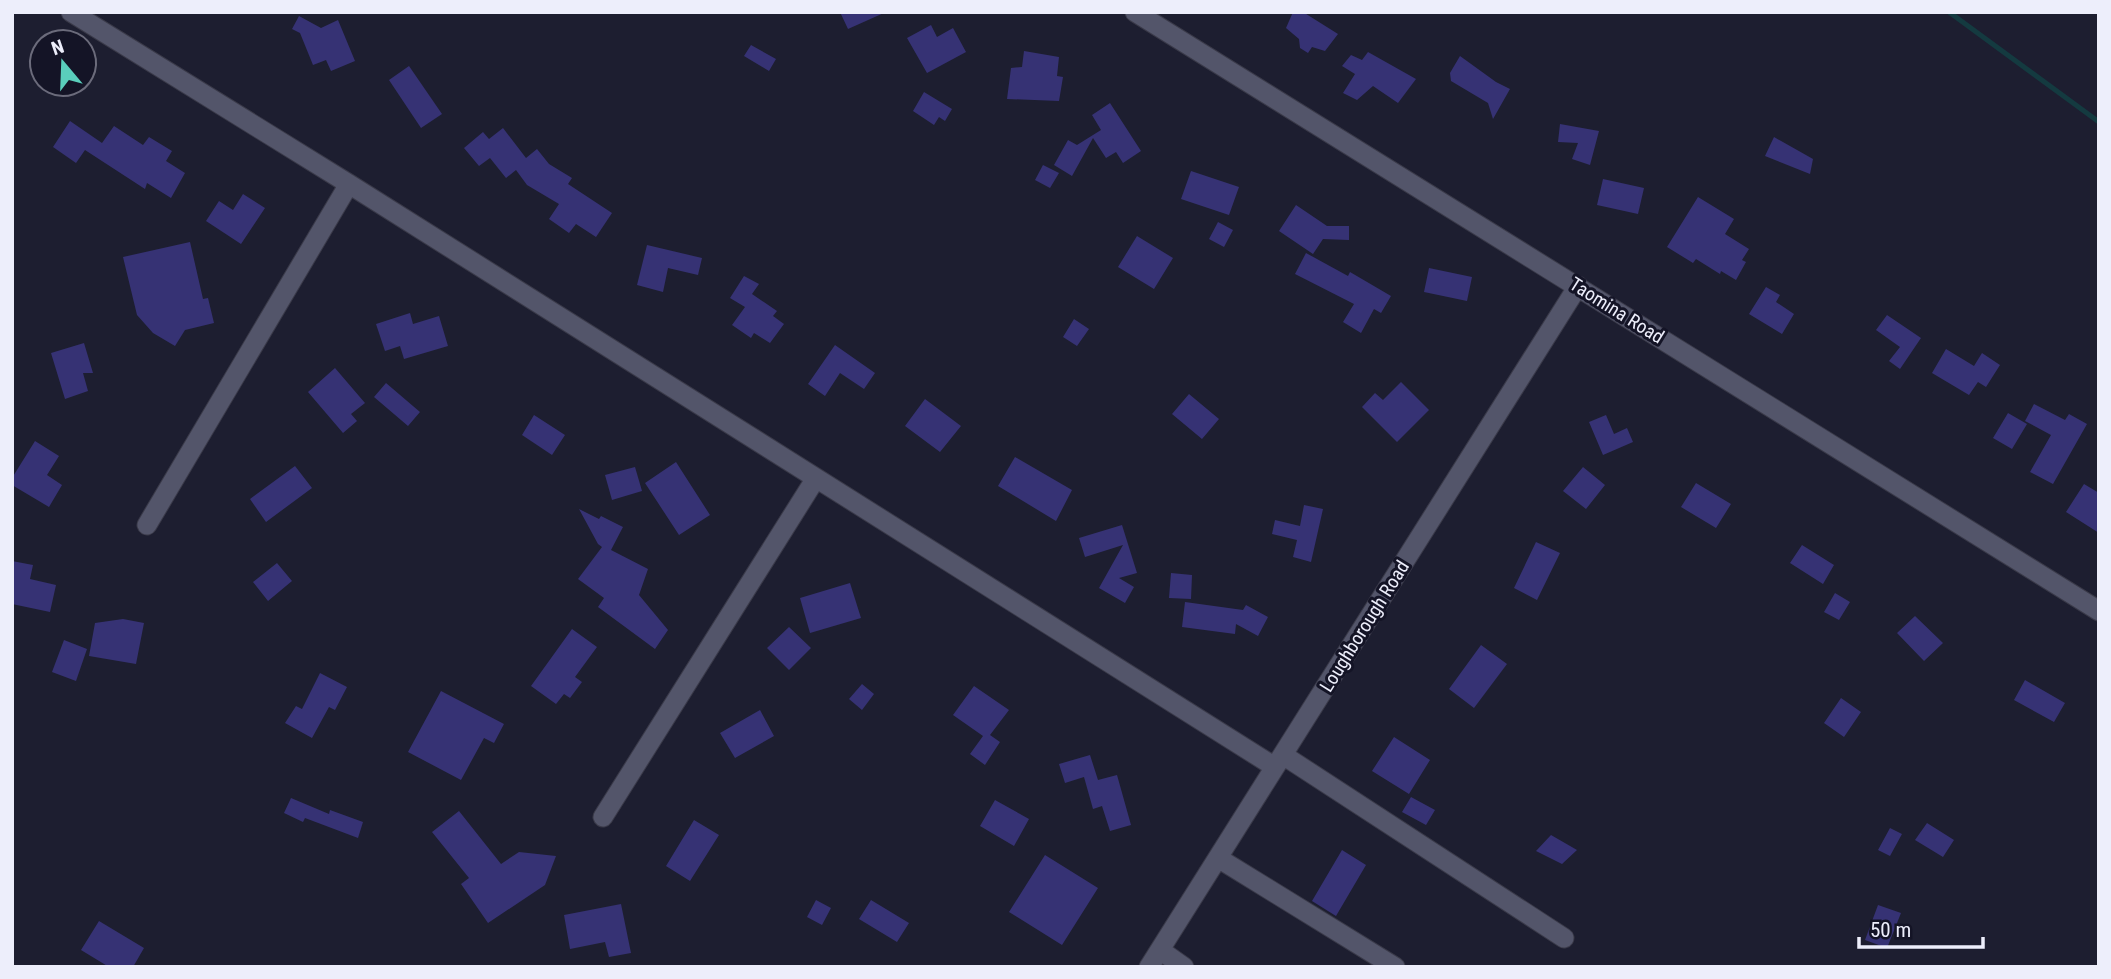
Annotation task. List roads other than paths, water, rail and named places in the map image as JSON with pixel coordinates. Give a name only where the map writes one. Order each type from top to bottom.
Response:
[{"type":"street","points":[[71,12],[816,478],[1564,938]]},
{"type":"street","name":"Taomina Road","points":[[1135,12],[2099,611]]},
{"type":"street","points":[[147,525],[349,184]]},
{"type":"street","name":"Loughborough Road","points":[[1154,959],[1578,286]]},
{"type":"street","points":[[603,817],[816,478]]},
{"type":"street","points":[[1218,858],[1395,967]]},
{"type":"street","points":[[1154,959],[1184,967]]},
{"type":"waterway","points":[[1949,12],[2099,122]]}]
